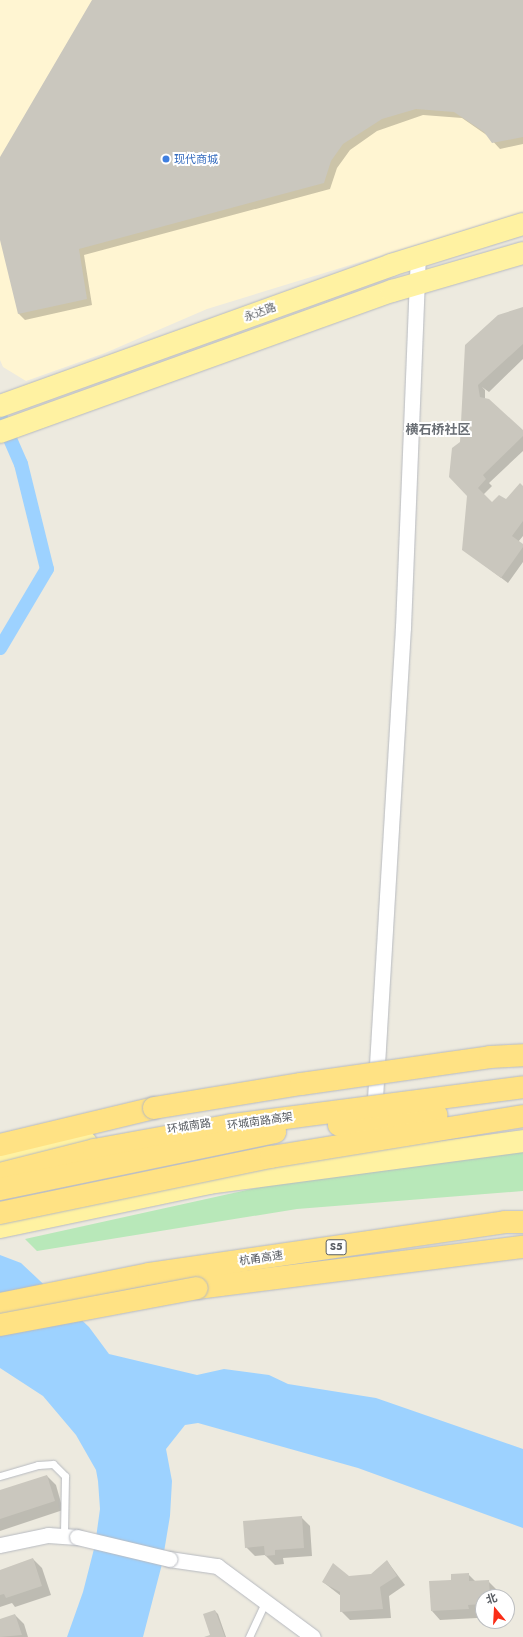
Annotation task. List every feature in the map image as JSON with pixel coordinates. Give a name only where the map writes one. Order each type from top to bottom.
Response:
[{"type":"highway","points":[[0,1145],[154,1108],[301,1084],[490,1057],[523,1055]]},
{"type":"highway","name":"环城南路高架","points":[[0,1174],[94,1150],[232,1125],[523,1087]]},
{"type":"highway","name":"环城南路高架","points":[[0,1189],[286,1130],[523,1106]]},
{"type":"highway","points":[[0,1222],[271,1157],[523,1116]]},
{"type":"highway","name":"杭甬高速","points":[[0,1304],[149,1274],[497,1223],[523,1222]]},
{"type":"highway","name":"杭甬高速","points":[[0,1325],[197,1288],[523,1247]]},
{"type":"main road","name":"永达路","points":[[0,406],[418,257],[523,224]]},
{"type":"main road","points":[[0,432],[416,284],[523,253]]},
{"type":"main road","name":"环城南路","points":[[0,1161],[41,1151],[205,1123],[375,1098],[523,1081]]},
{"type":"main road","points":[[0,1222],[209,1182],[523,1141]]},
{"type":"street","points":[[371,1162],[403,627],[418,257]]},
{"type":"street","points":[[0,1545],[48,1535],[71,1536],[169,1559],[217,1566],[230,1573],[264,1603],[313,1637]]},
{"type":"lane","points":[[0,1476],[38,1465],[53,1464],[65,1476],[71,1536]]},
{"type":"lane","points":[[249,1637],[264,1603]]},
{"type":"shaded area","name":"现代商城","points":[[0,0],[523,0],[523,212],[207,309],[105,353],[26,381],[3,367],[0,360]]},
{"type":"green space","points":[[523,1149],[523,1191],[297,1209],[37,1251],[25,1239],[306,1177]]},
{"type":"water","points":[[0,1255],[21,1263],[89,1327],[109,1354],[197,1375],[224,1369],[269,1375],[288,1384],[376,1398],[523,1449],[523,1528],[358,1468],[198,1423],[185,1425],[166,1449],[172,1481],[170,1516],[162,1564],[143,1637],[67,1637],[83,1592],[95,1545],[100,1509],[98,1481],[96,1470],[76,1435],[43,1396],[0,1368]]},
{"type":"building","name":"现代商城","points":[[92,0],[523,0],[523,137],[492,143],[484,132],[454,112],[416,109],[382,119],[343,144],[331,161],[324,183],[79,249],[87,299],[18,314],[0,240],[0,157]]},
{"type":"building","points":[[523,307],[523,344],[478,385],[480,397],[489,399],[523,430],[523,436],[483,475],[486,479],[478,488],[492,502],[499,495],[506,499],[520,483],[523,486],[523,521],[512,536],[523,544],[523,547],[501,578],[462,550],[467,496],[449,477],[452,448],[460,442],[465,345],[498,315]]},
{"type":"building","points":[[47,1475],[55,1501],[0,1519],[0,1490]]},
{"type":"building","points":[[302,1516],[304,1548],[275,1550],[275,1555],[265,1556],[264,1546],[245,1548],[243,1521]]},
{"type":"building","points":[[33,1558],[42,1586],[6,1598],[4,1594],[0,1595],[0,1570]]},
{"type":"building","points":[[387,1560],[397,1576],[380,1587],[383,1609],[340,1612],[340,1592],[322,1582],[333,1563],[349,1576],[371,1574]]},
{"type":"building","points":[[469,1573],[469,1581],[489,1580],[490,1589],[475,1589],[475,1605],[468,1605],[469,1609],[431,1611],[429,1581],[451,1580],[451,1574]]},
{"type":"building","points":[[215,1610],[225,1637],[204,1637],[210,1635],[203,1614]]},
{"type":"building","points":[[15,1614],[22,1635],[0,1637],[0,1619]]},
{"type":"waterway","points":[[0,416],[21,464],[47,569],[0,648]]},
{"type":"place","name":"现代商城","points":[[166,159]]},
{"type":"district","name":"横石桥社区","points":[[438,430]]}]
